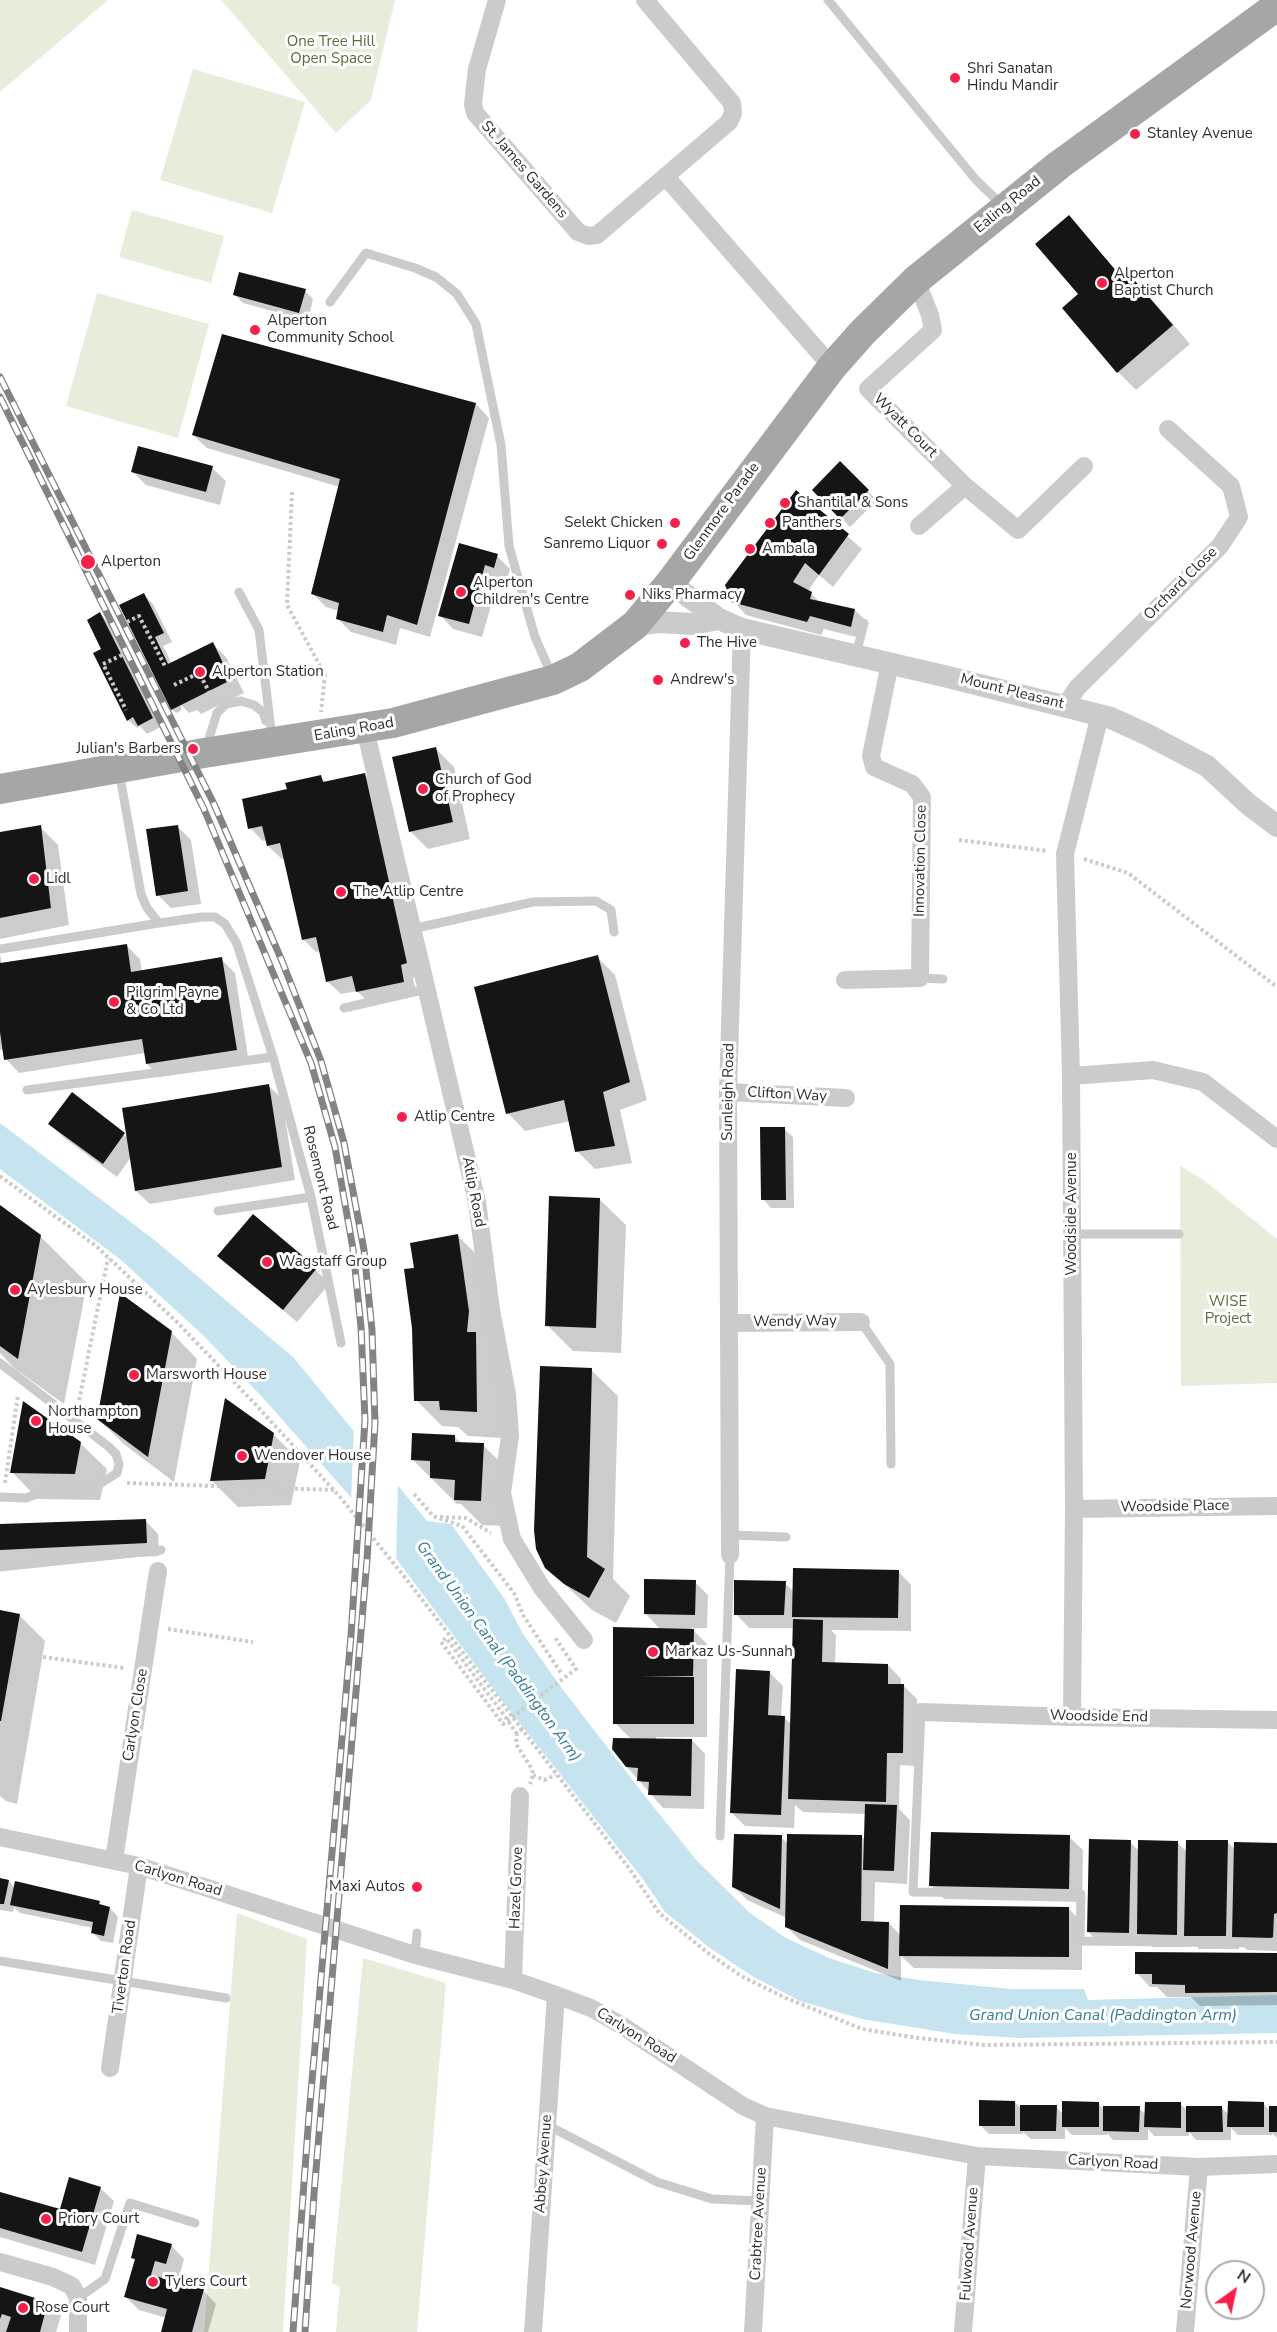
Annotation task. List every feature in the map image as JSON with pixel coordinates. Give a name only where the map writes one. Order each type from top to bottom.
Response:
[{"type":"main road","name":"Ealing Road","points":[[774,441],[832,367],[862,333],[916,280],[1004,207],[1077,151],[1277,6]]},
{"type":"main road","name":"Glenmore Parade","points":[[670,583],[774,441]]},
{"type":"main road","name":"Ealing Road","points":[[0,789],[204,753],[365,729],[553,680],[580,668],[635,625],[670,583]]},
{"type":"street","name":"St. James Gardens","points":[[497,0],[477,69],[473,104],[475,113],[578,232],[588,236],[597,235],[666,177],[729,122],[733,113],[732,103],[645,0]]},
{"type":"street","points":[[666,177],[832,367]]},
{"type":"street","name":"Wyatt Court","points":[[916,280],[930,315],[933,330],[868,389],[965,486],[1018,530],[1084,466]]},
{"type":"street","name":"Orchard Close","points":[[1065,706],[1077,688],[1220,546],[1239,517],[1231,486],[1168,429]]},
{"type":"street","points":[[919,526],[965,486]]},
{"type":"street","name":"Mount Pleasant","points":[[670,583],[719,619],[742,629],[1100,715],[1148,735],[1207,766],[1248,804],[1277,826]]},
{"type":"street","points":[[635,625],[667,622],[692,624],[719,619]]},
{"type":"street","name":"Sunleigh Road","points":[[730,1555],[728,1092],[742,629]]},
{"type":"street","name":"Innovation Close","points":[[890,663],[871,756],[874,767],[912,784],[922,797],[920,978]]},
{"type":"street","name":"Woodside Avenue","points":[[1072,1717],[1074,1509],[1071,1076],[1065,854],[1100,715]]},
{"type":"street","name":"Atlip Road","points":[[365,729],[477,1202],[491,1310],[507,1394],[510,1436],[502,1493],[512,1539],[542,1588],[584,1640]]},
{"type":"street","points":[[846,980],[920,978]]},
{"type":"street","points":[[1071,1076],[1153,1070],[1203,1082],[1277,1139]]},
{"type":"street","name":"Clifton Way","points":[[728,1092],[846,1098]]},
{"type":"street","name":"Wendy Way","points":[[730,1323],[861,1322]]},
{"type":"street","name":"Woodside Place","points":[[1074,1509],[1277,1506]]},
{"type":"street","name":"Carlyon Close","points":[[114,1860],[158,1571]]},
{"type":"street","name":"Woodside End","points":[[921,1712],[1277,1720]]},
{"type":"street","name":"Hazel Grove","points":[[513,1980],[525,1791]]},
{"type":"street","name":"Carlyon Road","points":[[0,1838],[139,1866],[415,1955],[513,1980],[556,1995],[591,2008],[621,2025],[743,2106],[765,2116],[977,2156],[1199,2167],[1277,2164]]},
{"type":"street","name":"Tiverton Road","points":[[110,2068],[139,1866]]},
{"type":"street","name":"Abbey Avenue","points":[[533,2332],[556,1995]]},
{"type":"street","name":"Crabtree Avenue","points":[[753,2332],[765,2116]]},
{"type":"street","name":"Fulwood Avenue","points":[[963,2332],[977,2156]]},
{"type":"street","name":"Norwood Avenue","points":[[1185,2332],[1199,2167]]},
{"type":"street","points":[[0,2262],[53,2277],[72,2286],[78,2298],[80,2315],[78,2332]]},
{"type":"lane","points":[[828,0],[976,180],[1004,207]]},
{"type":"lane","points":[[330,302],[366,254],[415,268],[436,277],[457,294],[476,324],[501,444],[509,546],[535,637],[553,680]]},
{"type":"lane","points":[[239,592],[259,630],[273,744]]},
{"type":"lane","points":[[856,655],[864,623]]},
{"type":"lane","points":[[204,753],[217,713],[226,704],[241,701],[254,705],[263,712],[273,744]]},
{"type":"lane","points":[[118,769],[141,894],[147,908],[159,923]]},
{"type":"lane","points":[[412,929],[533,902],[596,901],[612,910],[614,932]]},
{"type":"lane","name":"Rosemont Road","points":[[0,949],[202,917],[215,917],[225,924],[237,944],[273,1057],[311,1197],[341,1343]]},
{"type":"lane","points":[[920,978],[943,979]]},
{"type":"lane","points":[[344,1008],[427,989]]},
{"type":"lane","points":[[27,1090],[273,1057]]},
{"type":"lane","points":[[218,1211],[311,1197]]},
{"type":"lane","points":[[1072,1234],[1179,1234]]},
{"type":"lane","points":[[861,1322],[890,1364],[891,1464]]},
{"type":"lane","points":[[0,1363],[109,1446],[116,1454],[119,1464],[117,1473],[95,1487],[49,1489],[26,1498],[0,1497]]},
{"type":"lane","points":[[730,1535],[786,1537]]},
{"type":"lane","points":[[0,1567],[161,1550]]},
{"type":"lane","points":[[720,1836],[730,1555]]},
{"type":"lane","points":[[921,1712],[913,1892],[1081,1894],[1080,1941],[1271,1943],[1277,1940]]},
{"type":"lane","points":[[415,1955],[417,1933]]},
{"type":"lane","points":[[0,1961],[226,1998]]},
{"type":"lane","points":[[547,2125],[657,2182],[712,2199],[760,2201]]},
{"type":"lane","points":[[78,2298],[105,2278],[130,2203],[195,2223]]},
{"type":"path","points":[[292,492],[287,604],[325,675],[318,736]]},
{"type":"path","points":[[127,622],[139,616],[166,668]]},
{"type":"path","points":[[122,655],[103,664],[126,710]]},
{"type":"path","points":[[174,686],[199,673],[208,691]]},
{"type":"path","points":[[959,840],[1065,854],[1128,873],[1277,987]]},
{"type":"path","points":[[0,1176],[108,1257],[178,1323],[334,1490],[400,1571],[629,1868],[659,1913],[708,1953],[741,1976],[786,1998],[862,2029],[918,2038],[984,2045],[1277,2042]]},
{"type":"path","points":[[75,1420],[108,1257]]},
{"type":"path","points":[[16,1483],[3,1483],[20,1378]]},
{"type":"path","points":[[103,1483],[334,1490]]},
{"type":"path","points":[[414,1494],[433,1516],[462,1526],[514,1593],[523,1615],[561,1672]]},
{"type":"path","points":[[433,1516],[466,1518],[499,1537],[512,1539]]},
{"type":"path","points":[[150,1626],[253,1642]]},
{"type":"path","points":[[517,1734],[492,1700],[446,1638],[441,1642],[503,1724],[576,1669]]},
{"type":"path","points":[[43,1657],[143,1670]]},
{"type":"path","points":[[522,1729],[517,1734],[516,1744],[532,1769],[533,1775],[525,1791]]},
{"type":"path","points":[[533,1775],[544,1780],[556,1775]]},
{"type":"green space","points":[[0,0],[108,0],[0,92]]},
{"type":"green space","name":"One Tree Hill Open Space","points":[[221,0],[395,0],[371,100],[336,133]]},
{"type":"green space","points":[[193,69],[305,102],[272,213],[160,180]]},
{"type":"green space","points":[[132,210],[224,236],[211,283],[119,257]]},
{"type":"green space","points":[[97,293],[209,324],[178,438],[66,406]]},
{"type":"green space","name":"WISE Project","points":[[1180,1166],[1201,1178],[1277,1239],[1277,1383],[1181,1386]]},
{"type":"green space","points":[[237,1913],[307,1939],[283,2332],[204,2332]]},
{"type":"green space","points":[[363,1958],[446,1983],[417,2332],[336,2332],[340,2287],[332,2283]]},
{"type":"water","name":"Grand Union Canal (Paddington Arm)","points":[[0,1123],[157,1242],[294,1358],[427,1521],[451,1524],[504,1598],[523,1634],[564,1691],[698,1862],[750,1913],[786,1938],[829,1958],[875,1973],[919,1980],[1011,1989],[1084,1989],[1088,2000],[1277,1995],[1277,2033],[1019,2038],[955,2034],[862,2019],[800,2001],[752,1976],[710,1948],[665,1912],[645,1882],[501,1699],[348,1494],[264,1399],[204,1336],[121,1260],[0,1169]]},
{"type":"pier","points":[[354,1427],[398,1481],[396,1562],[351,1503]]},
{"type":"building","name":"Alperton Baptist Church","points":[[1069,215],[1117,272],[1123,267],[1173,325],[1117,373],[1062,308],[1078,294],[1035,244]]},
{"type":"building","points":[[239,272],[306,289],[299,313],[233,295]]},
{"type":"building","points":[[222,334],[476,403],[417,625],[387,615],[383,632],[336,619],[339,603],[311,594],[340,479],[192,435]]},
{"type":"building","points":[[138,446],[213,466],[206,492],[131,472]]},
{"type":"building","points":[[840,461],[869,490],[840,519],[812,490]]},
{"type":"building","points":[[796,490],[849,534],[819,575],[805,563],[793,582],[812,592],[810,599],[855,609],[851,627],[810,616],[807,622],[731,602],[725,585]]},
{"type":"building","name":"Alperton Children's Centre","points":[[459,543],[498,554],[494,568],[485,565],[469,624],[438,616]]},
{"type":"building","points":[[144,593],[164,633],[155,637],[168,664],[213,642],[231,680],[171,710],[119,605]]},
{"type":"building","points":[[100,612],[153,718],[138,726],[133,717],[127,721],[93,653],[101,649],[87,620]]},
{"type":"building","name":"Church of God of Prophecy","points":[[436,747],[453,822],[409,832],[392,757]]},
{"type":"building","name":"The Atlip Centre","points":[[365,773],[407,963],[401,965],[404,982],[356,992],[352,976],[326,982],[316,937],[302,940],[280,843],[267,846],[262,826],[248,829],[242,799],[287,789],[285,783],[321,775],[323,782]]},
{"type":"building","points":[[41,825],[51,908],[0,918],[0,832]]},
{"type":"building","points":[[178,825],[188,891],[156,896],[146,829]]},
{"type":"building","name":"Pilgrim Payne & Co Ltd","points":[[127,944],[131,972],[222,957],[237,1050],[146,1064],[142,1039],[4,1060],[0,1032],[0,963]]},
{"type":"building","points":[[598,955],[630,1082],[603,1092],[615,1146],[575,1152],[564,1100],[506,1114],[474,987]]},
{"type":"building","points":[[269,1084],[282,1167],[135,1191],[122,1108]]},
{"type":"building","points":[[72,1092],[125,1133],[103,1164],[48,1124]]},
{"type":"building","points":[[760,1127],[785,1127],[786,1200],[761,1200]]},
{"type":"building","points":[[549,1196],[600,1198],[596,1328],[545,1326]]},
{"type":"building","name":"Aylesbury House","points":[[0,1205],[41,1235],[18,1359],[0,1346]]},
{"type":"building","name":"Wagstaff Group","points":[[253,1214],[317,1268],[283,1310],[217,1256]]},
{"type":"building","points":[[458,1234],[469,1311],[467,1332],[476,1332],[477,1412],[440,1410],[439,1401],[414,1401],[412,1328],[404,1269],[414,1268],[410,1243]]},
{"type":"building","name":"Marsworth House","points":[[120,1293],[172,1331],[148,1457],[97,1419]]},
{"type":"building","points":[[540,1366],[592,1368],[587,1557],[605,1569],[589,1598],[564,1584],[545,1568],[536,1549],[534,1530]]},
{"type":"building","name":"Wendover House","points":[[225,1398],[274,1433],[265,1479],[210,1481]]},
{"type":"building","name":"Northampton House","points":[[23,1401],[81,1442],[75,1474],[10,1473]]},
{"type":"building","points":[[412,1433],[455,1435],[455,1442],[484,1443],[481,1501],[454,1500],[455,1480],[430,1478],[430,1461],[411,1460]]},
{"type":"building","points":[[146,1519],[147,1543],[0,1550],[0,1524]]},
{"type":"building","points":[[793,1568],[899,1570],[898,1618],[792,1617]]},
{"type":"building","points":[[644,1579],[696,1580],[695,1615],[644,1614]]},
{"type":"building","points":[[734,1580],[786,1581],[784,1615],[734,1615]]},
{"type":"building","points":[[0,1610],[20,1614],[1,1721],[0,1721]]},
{"type":"building","points":[[793,1619],[823,1620],[822,1662],[888,1664],[888,1684],[904,1684],[903,1753],[887,1753],[886,1802],[788,1799]]},
{"type":"building","points":[[613,1627],[694,1629],[693,1676],[641,1676],[694,1677],[694,1724],[613,1724]]},
{"type":"building","points":[[736,1669],[770,1671],[768,1715],[785,1716],[781,1815],[730,1813]]},
{"type":"building","points":[[613,1738],[692,1739],[691,1796],[648,1795],[649,1782],[637,1781],[638,1768],[626,1767],[612,1749]]},
{"type":"building","points":[[865,1804],[897,1805],[894,1871],[863,1870]]},
{"type":"building","points":[[931,1832],[1070,1835],[1069,1889],[929,1886]]},
{"type":"building","points":[[734,1834],[782,1835],[780,1909],[732,1887]]},
{"type":"building","points":[[787,1834],[862,1835],[861,1921],[889,1922],[888,1969],[785,1927]]},
{"type":"building","points":[[1089,1839],[1131,1840],[1129,1933],[1087,1932]]},
{"type":"building","points":[[1138,1840],[1178,1841],[1177,1935],[1137,1934]]},
{"type":"building","points":[[1186,1840],[1228,1840],[1226,1936],[1184,1936]]},
{"type":"building","points":[[1234,1842],[1277,1843],[1277,1913],[1274,1914],[1273,1938],[1232,1937]]},
{"type":"building","points":[[0,1878],[9,1880],[4,1904],[0,1904]]},
{"type":"building","points":[[15,1881],[100,1901],[99,1904],[110,1907],[104,1936],[91,1933],[93,1922],[10,1905]]},
{"type":"building","points":[[900,1905],[1069,1907],[1069,1957],[899,1956]]},
{"type":"building","points":[[1135,1952],[1277,1953],[1277,1992],[1185,1993],[1185,1985],[1152,1984],[1152,1974],[1135,1974]]},
{"type":"building","points":[[979,2100],[1015,2101],[1015,2126],[979,2126]]},
{"type":"building","points":[[1062,2101],[1099,2102],[1099,2127],[1062,2127]]},
{"type":"building","points":[[1228,2101],[1264,2102],[1264,2127],[1227,2127]]},
{"type":"building","points":[[1145,2102],[1181,2102],[1181,2128],[1144,2127]]},
{"type":"building","points":[[1020,2105],[1057,2105],[1056,2131],[1020,2131]]},
{"type":"building","points":[[1103,2106],[1140,2106],[1139,2132],[1103,2131]]},
{"type":"building","points":[[1186,2106],[1222,2106],[1223,2132],[1186,2132]]},
{"type":"building","points":[[1269,2106],[1277,2106],[1277,2132],[1269,2132]]},
{"type":"building","name":"Priory Court","points":[[69,2177],[101,2187],[82,2252],[0,2228],[0,2192],[60,2209]]},
{"type":"building","name":"Tylers Court","points":[[137,2234],[172,2244],[166,2264],[155,2261],[151,2275],[204,2289],[192,2332],[161,2332],[167,2309],[124,2297],[135,2259],[131,2258]]},
{"type":"building","name":"Rose Court","points":[[0,2287],[48,2302],[40,2332],[6,2332],[11,2317],[2,2314],[0,2319]]},
{"type":"railway","points":[[0,377],[214,804],[282,961],[321,1061],[344,1143],[364,1250],[372,1330],[375,1423],[367,1560],[314,2194],[305,2332]]},
{"type":"railway","points":[[0,397],[204,809],[311,1063],[335,1147],[353,1249],[361,1327],[365,1420],[351,1636],[309,2115],[293,2332]]},
{"type":"place","name":"Shri Sanatan Hindu Mandir","points":[[955,78]]},
{"type":"place","name":"Stanley Avenue","points":[[1135,134]]},
{"type":"place","name":"Alperton Baptist Church","points":[[1102,283]]},
{"type":"place","name":"Alperton Community School","points":[[255,330]]},
{"type":"place","name":"Shantilal & Sons","points":[[785,503]]},
{"type":"place","name":"Selekt Chicken","points":[[675,523]]},
{"type":"place","name":"Panthers","points":[[770,523]]},
{"type":"place","name":"Sanremo Liquor","points":[[662,544]]},
{"type":"place","name":"Ambala","points":[[750,549]]},
{"type":"place","name":"Alperton","points":[[88,562]]},
{"type":"place","name":"Alperton Children's Centre","points":[[461,592]]},
{"type":"place","name":"Niks Pharmacy","points":[[630,595]]},
{"type":"place","name":"The Hive","points":[[685,643]]},
{"type":"place","name":"Alperton Station","points":[[200,672]]},
{"type":"place","name":"Andrew's","points":[[658,680]]},
{"type":"place","name":"Julian's Barbers","points":[[193,749]]},
{"type":"place","name":"Church of God of Prophecy","points":[[423,789]]},
{"type":"place","name":"Lidl","points":[[34,879]]},
{"type":"place","name":"The Atlip Centre","points":[[341,892]]},
{"type":"place","name":"Pilgrim Payne & Co Ltd","points":[[114,1002]]},
{"type":"place","name":"Atlip Centre","points":[[402,1117]]},
{"type":"place","name":"Wagstaff Group","points":[[267,1262]]},
{"type":"place","name":"Aylesbury House","points":[[15,1290]]},
{"type":"place","name":"Marsworth House","points":[[134,1375]]},
{"type":"place","name":"Northampton House","points":[[36,1421]]},
{"type":"place","name":"Wendover House","points":[[242,1456]]},
{"type":"place","name":"Markaz Us-Sunnah","points":[[653,1652]]},
{"type":"place","name":"Maxi Autos","points":[[417,1887]]},
{"type":"place","name":"Priory Court","points":[[46,2219]]},
{"type":"place","name":"Tylers Court","points":[[153,2282]]},
{"type":"place","name":"Rose Court","points":[[23,2308]]}]
